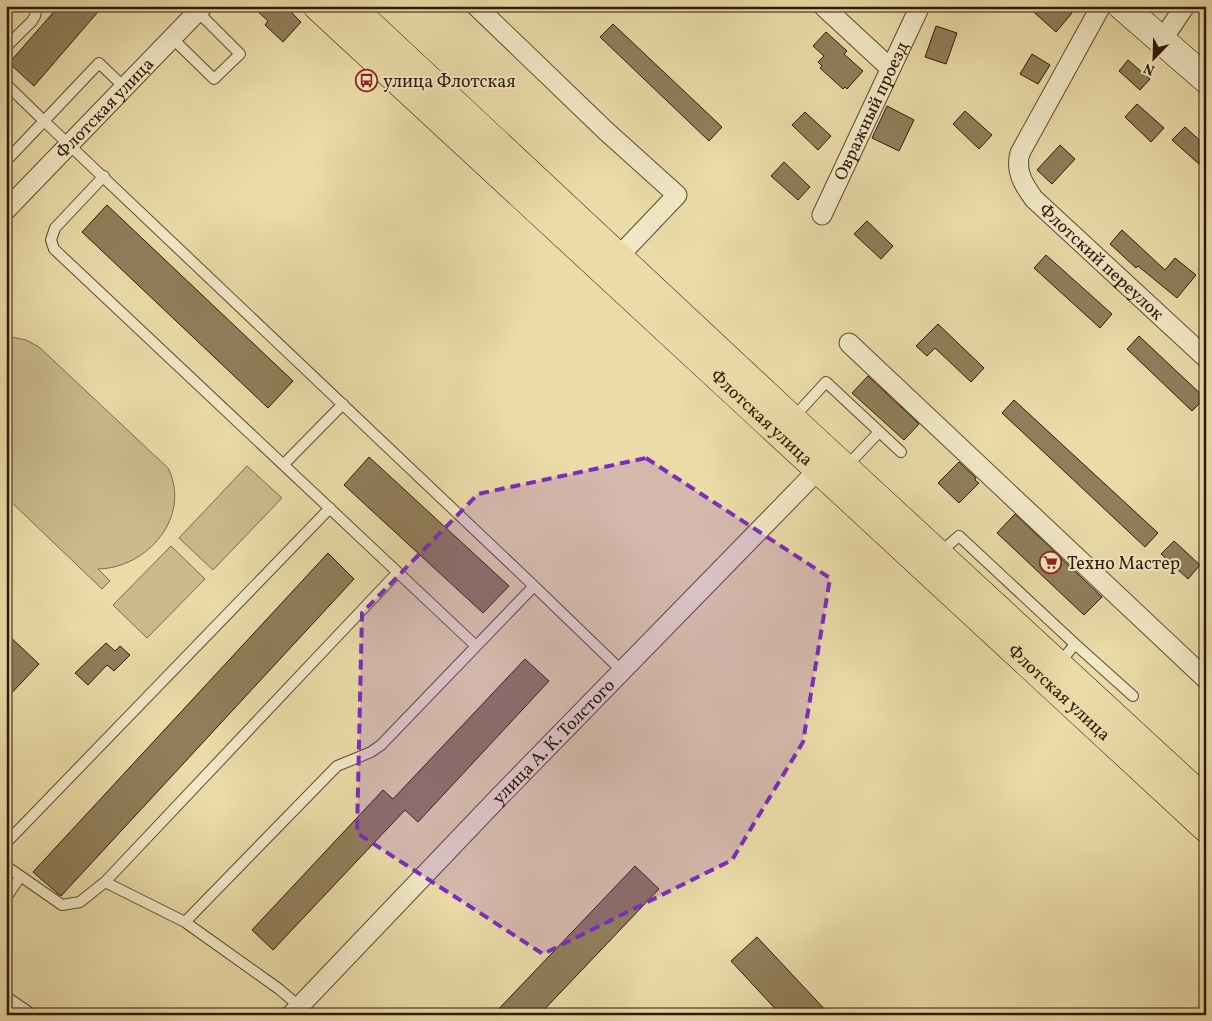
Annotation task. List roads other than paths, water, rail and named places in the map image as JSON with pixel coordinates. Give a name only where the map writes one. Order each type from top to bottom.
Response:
[{"type":"main road","name":"Флотская улица","points":[[317,6],[785,426],[845,468],[1058,664],[1204,794]]},
{"type":"main road","name":"Флотская улица","points":[[350,6],[619,256],[785,426],[818,470],[1206,828]]},
{"type":"street","points":[[476,6],[606,131],[677,195],[619,256]]},
{"type":"street","points":[[823,6],[890,68]]},
{"type":"street","name":"Овражный проезд","points":[[822,215],[920,6]]},
{"type":"street","name":"Флотский переулок","points":[[1101,6],[1020,153],[1018,170],[1023,184],[1034,199],[1206,358]]},
{"type":"street","points":[[1122,6],[1206,80]]},
{"type":"street","points":[[1162,40],[1185,6]]},
{"type":"street","name":"Флотская улица","points":[[6,210],[124,86],[201,9]]},
{"type":"street","points":[[849,343],[1206,680]]},
{"type":"street","name":"улица А. К. Толстого","points":[[295,1011],[492,804],[818,470]]},
{"type":"street","points":[[6,1002],[25,1015]]},
{"type":"lane","points":[[6,47],[32,20],[37,6]]},
{"type":"lane","points":[[172,38],[214,79],[240,54],[201,9]]},
{"type":"lane","points":[[6,160],[99,63],[124,86]]},
{"type":"lane","points":[[6,84],[622,671]]},
{"type":"lane","points":[[104,176],[55,228],[52,240],[54,249],[476,646]]},
{"type":"lane","points":[[785,426],[826,382],[901,452]]},
{"type":"lane","points":[[284,464],[343,404]]},
{"type":"lane","points":[[845,468],[880,432]]},
{"type":"lane","points":[[6,843],[330,508]]},
{"type":"lane","points":[[938,554],[958,536],[1133,696]]},
{"type":"lane","points":[[6,866],[62,905],[80,902],[105,882],[397,573]]},
{"type":"lane","points":[[185,922],[337,766],[371,752],[381,745],[534,586]]},
{"type":"lane","points":[[1058,664],[1075,644]]},
{"type":"lane","points":[[6,898],[20,877]]},
{"type":"lane","points":[[105,882],[185,922],[279,990],[295,1011]]},
{"type":"place","name":"улица Флотская","points":[[367,81]]},
{"type":"place","name":"Техно Мастер","points":[[1051,563]]}]
